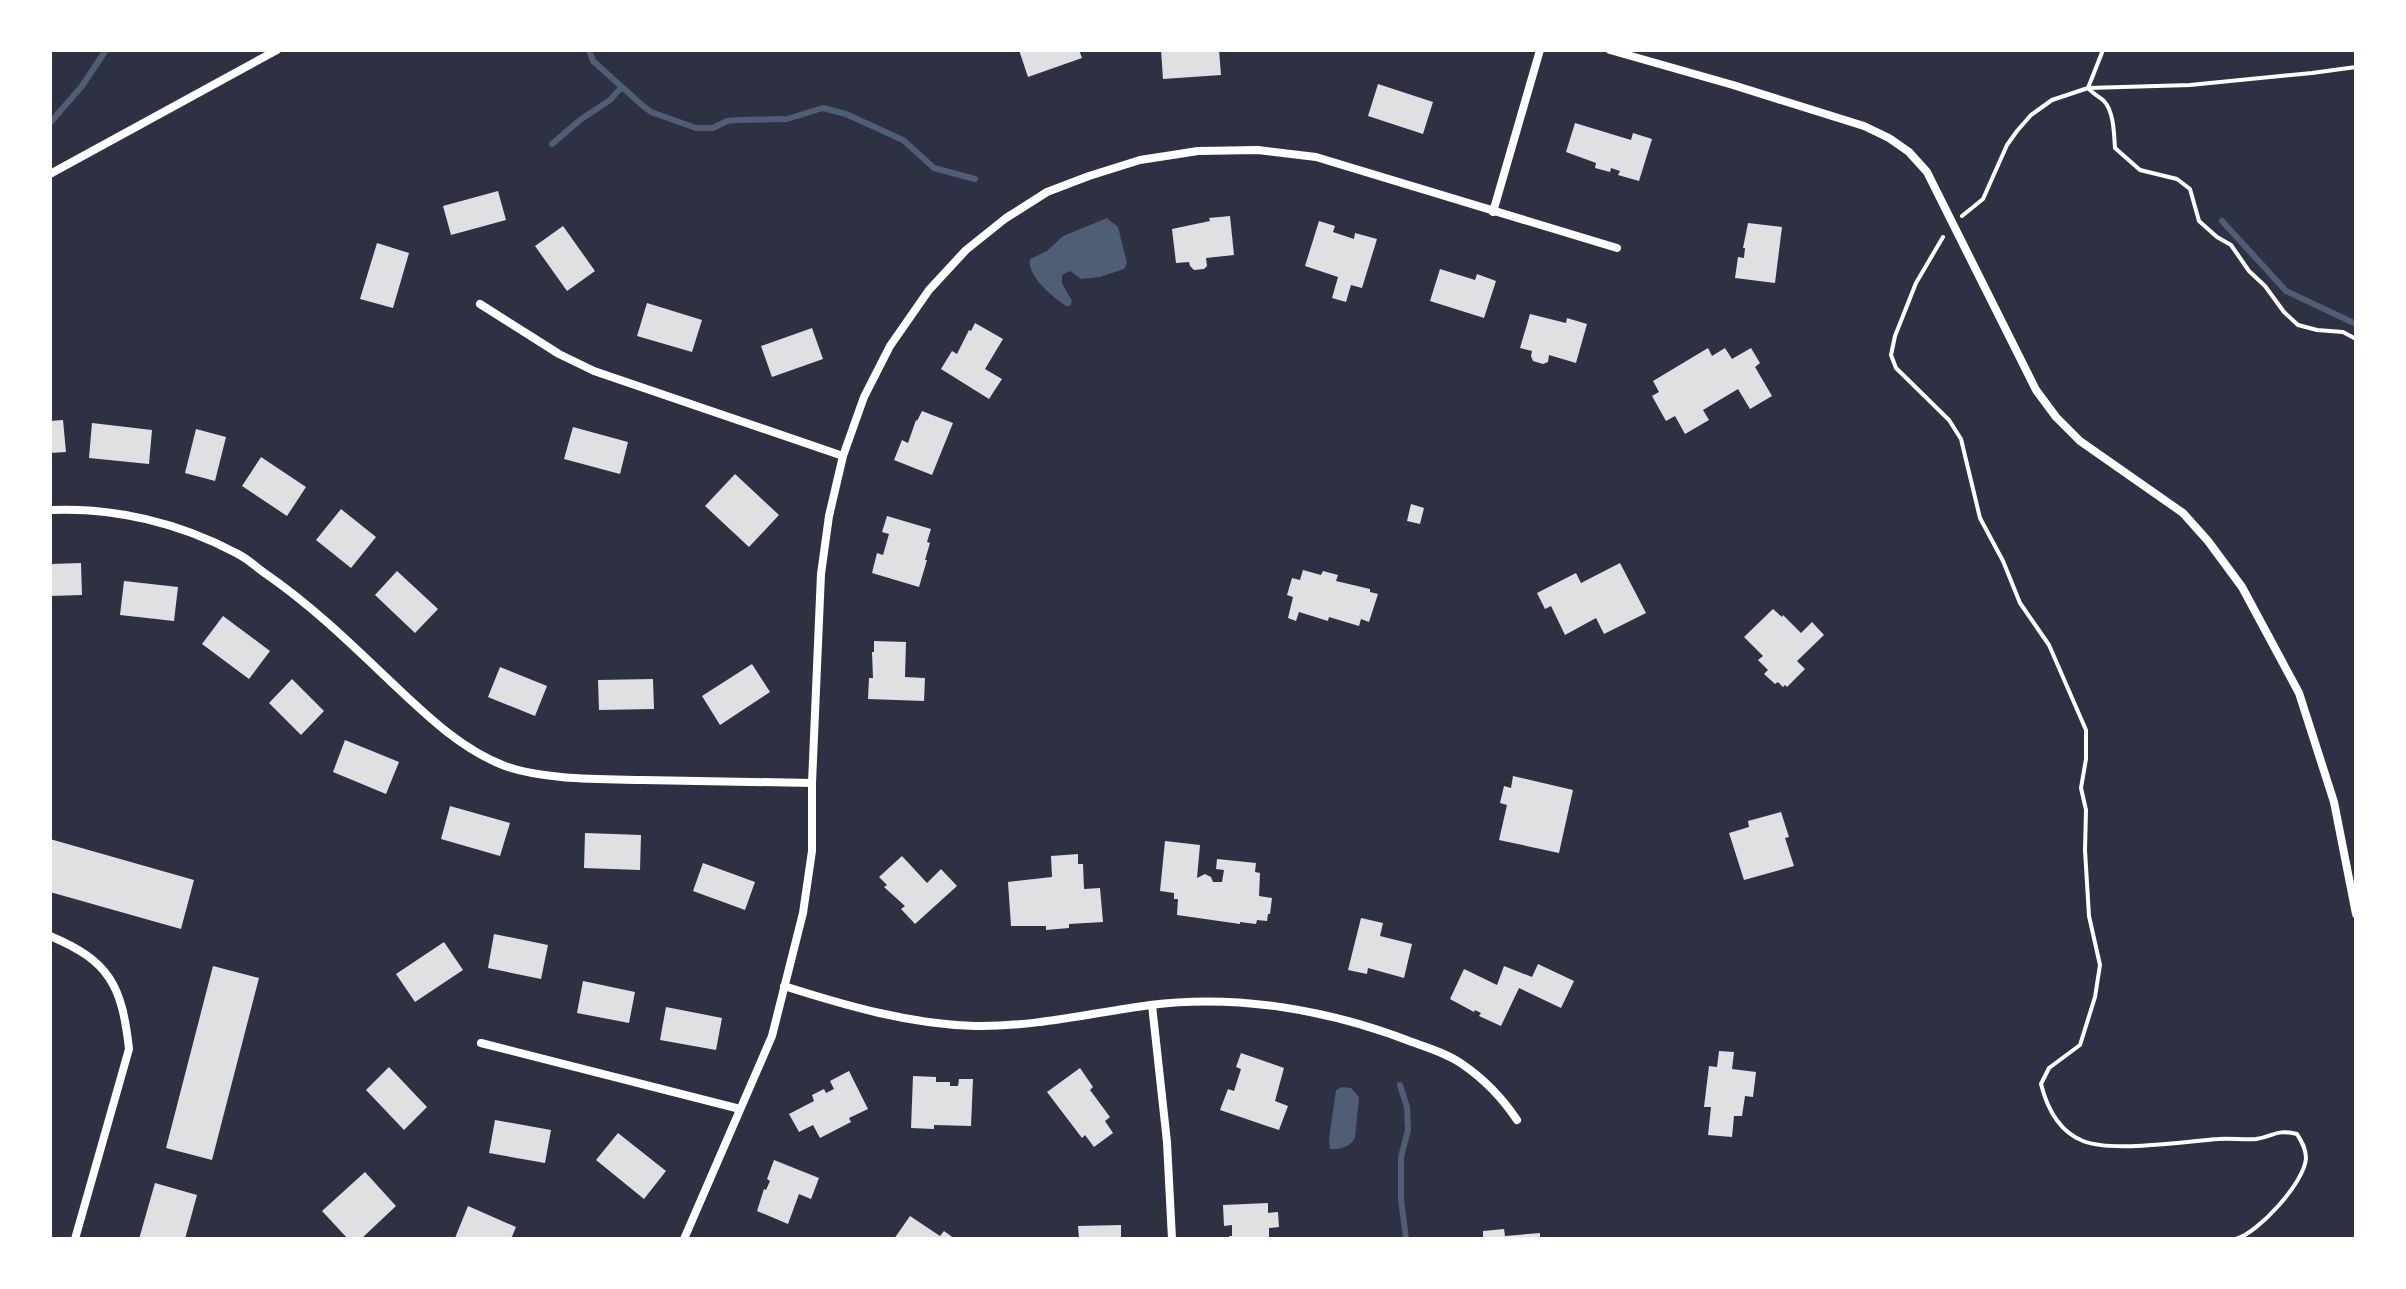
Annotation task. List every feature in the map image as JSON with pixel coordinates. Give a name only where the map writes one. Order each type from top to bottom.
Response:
[{"type":"street","points":[[50,174],[277,50]]},
{"type":"street","points":[[1493,212],[1540,50]]},
{"type":"street","points":[[1610,50],[1864,126],[1909,152],[1927,172],[2036,390],[2056,417],[2080,441],[2183,513],[2242,587],[2299,693],[2334,802],[2356,914]]},
{"type":"street","points":[[684,1239],[772,1036],[803,913],[812,851],[821,574],[829,516],[843,456],[864,397],[890,346],[929,290],[966,250],[1006,218],[1047,192],[1089,176],[1140,160],[1198,151],[1258,150],[1316,157],[1617,248]]},
{"type":"street","points":[[480,304],[559,354],[594,371],[843,456]]},
{"type":"street","points":[[50,510],[75,509],[130,515],[178,529],[237,553],[284,586],[332,627],[424,713],[472,750],[506,767],[539,774],[599,779],[812,783]]},
{"type":"street","points":[[50,936],[72,945],[100,965],[118,991],[126,1017],[129,1049],[75,1239]]},
{"type":"street","points":[[784,986],[848,1006],[928,1023],[965,1025],[1039,1023],[1152,1005],[1263,1005],[1315,1013],[1369,1025],[1461,1063],[1505,1102],[1517,1120]]},
{"type":"street","points":[[1152,1005],[1167,1142],[1172,1239]]},
{"type":"street","points":[[481,1043],[740,1109]]},
{"type":"path","points":[[2088,88],[2103,50]]},
{"type":"path","points":[[2236,1239],[2257,1229],[2293,1190],[2306,1161],[2304,1145],[2297,1134],[2281,1130],[2257,1139],[2101,1145],[2082,1141],[2058,1125],[2045,1101],[2041,1084],[2049,1068],[2080,1045],[2095,997],[2100,965],[2089,916],[2086,810],[2081,788],[2086,759],[2086,730],[2049,645],[2020,603],[2003,561],[1980,518],[1961,439],[1949,420],[1896,368],[1891,355],[1895,336],[1916,283],[1949,227],[1983,199],[2007,145],[2031,115],[2052,100],[2088,88],[2190,85],[2356,67]]},
{"type":"path","points":[[2088,88],[2105,102],[2113,125],[2115,148],[2140,170],[2177,179],[2190,189],[2199,221],[2231,245],[2249,271],[2298,325],[2343,332],[2356,339]]},
{"type":"water","points":[[1107,218],[1118,227],[1127,263],[1124,269],[1100,277],[1081,279],[1070,271],[1062,275],[1062,283],[1072,301],[1070,306],[1066,306],[1036,279],[1030,259],[1047,251],[1063,236]]},
{"type":"water","points":[[1351,1088],[1359,1097],[1355,1138],[1344,1147],[1330,1149],[1336,1090]]},
{"type":"building","points":[[1019,50],[1079,50],[1082,58],[1028,77]]},
{"type":"building","points":[[1161,50],[1219,50],[1221,75],[1163,79]]},
{"type":"building","points":[[1378,84],[1433,102],[1423,134],[1368,116]]},
{"type":"building","points":[[1575,123],[1631,140],[1633,133],[1652,139],[1639,181],[1618,175],[1620,171],[1611,168],[1610,172],[1595,168],[1596,163],[1566,152]]},
{"type":"building","points":[[498,191],[506,220],[451,235],[443,206]]},
{"type":"building","points":[[1230,216],[1234,255],[1206,258],[1207,266],[1204,269],[1194,270],[1189,262],[1176,263],[1172,229],[1210,221],[1209,218]]},
{"type":"building","points":[[1319,221],[1335,226],[1333,232],[1354,239],[1355,233],[1377,239],[1362,288],[1351,285],[1346,302],[1332,298],[1338,277],[1305,266]]},
{"type":"building","points":[[1748,223],[1782,227],[1775,283],[1735,278],[1738,257],[1744,258]]},
{"type":"building","points":[[563,226],[595,271],[567,291],[535,246]]},
{"type":"building","points":[[377,243],[409,253],[393,308],[360,299]]},
{"type":"building","points":[[1440,269],[1475,280],[1477,274],[1496,281],[1484,318],[1430,301]]},
{"type":"building","points":[[647,303],[702,320],[692,352],[637,336]]},
{"type":"building","points":[[1530,314],[1566,323],[1567,318],[1587,324],[1576,363],[1549,355],[1548,362],[1543,364],[1533,361],[1532,351],[1520,348]]},
{"type":"building","points":[[975,323],[1003,339],[985,369],[1002,379],[989,399],[941,369],[952,351],[957,354]]},
{"type":"building","points":[[812,328],[823,359],[772,377],[761,346]]},
{"type":"building","points":[[1708,348],[1712,356],[1725,348],[1732,359],[1751,348],[1760,363],[1755,367],[1772,396],[1750,409],[1738,389],[1703,410],[1709,420],[1685,434],[1675,416],[1666,421],[1652,396],[1659,392],[1653,381]]},
{"type":"building","points":[[922,411],[953,423],[932,475],[894,460],[902,440],[908,443]]},
{"type":"building","points":[[63,420],[66,452],[50,453],[50,421]]},
{"type":"building","points":[[92,423],[152,430],[149,464],[89,458]]},
{"type":"building","points":[[573,427],[628,442],[620,474],[564,459]]},
{"type":"building","points":[[196,429],[226,437],[215,481],[185,473]]},
{"type":"building","points":[[261,457],[306,487],[287,516],[242,486]]},
{"type":"building","points":[[735,474],[779,515],[749,547],[705,506]]},
{"type":"building","points":[[1411,504],[1424,508],[1420,524],[1407,521]]},
{"type":"building","points":[[341,509],[376,537],[351,568],[316,540]]},
{"type":"building","points":[[887,516],[931,529],[919,587],[872,573],[877,553],[883,555],[889,534],[882,532]]},
{"type":"building","points":[[81,563],[82,595],[50,596],[50,564]]},
{"type":"building","points":[[1620,563],[1646,613],[1604,634],[1596,618],[1565,635],[1551,606],[1545,609],[1537,593],[1576,573],[1581,583]]},
{"type":"building","points":[[1303,570],[1321,575],[1323,571],[1338,575],[1336,581],[1370,589],[1370,592],[1378,594],[1369,622],[1361,619],[1359,626],[1299,612],[1296,621],[1288,618],[1293,597],[1287,595],[1292,578],[1300,580]]},
{"type":"building","points":[[397,571],[438,609],[415,633],[375,595]]},
{"type":"building","points":[[124,581],[178,587],[174,621],[120,615]]},
{"type":"building","points":[[1773,609],[1801,633],[1812,622],[1824,635],[1797,661],[1805,669],[1787,687],[1778,682],[1775,684],[1764,674],[1768,670],[1758,660],[1763,656],[1744,637]]},
{"type":"building","points":[[223,616],[270,651],[249,679],[202,644]]},
{"type":"building","points":[[874,641],[906,642],[905,677],[925,678],[924,701],[868,699],[869,678],[873,678]]},
{"type":"building","points":[[752,664],[770,692],[720,725],[702,696]]},
{"type":"building","points":[[500,667],[547,686],[535,716],[488,697]]},
{"type":"building","points":[[292,679],[324,711],[301,735],[269,703]]},
{"type":"building","points":[[653,679],[654,709],[599,710],[598,680]]},
{"type":"building","points":[[345,740],[399,762],[386,794],[333,772]]},
{"type":"building","points":[[1513,776],[1573,790],[1559,853],[1499,840],[1507,805],[1500,803],[1504,786],[1511,788]]},
{"type":"building","points":[[450,806],[510,823],[500,856],[441,839]]},
{"type":"building","points":[[1781,812],[1794,866],[1744,880],[1729,833],[1749,827],[1748,821]]},
{"type":"building","points":[[585,833],[641,835],[640,870],[584,868]]},
{"type":"building","points":[[50,839],[194,880],[181,929],[50,892]]},
{"type":"building","points":[[1165,841],[1200,845],[1197,878],[1205,874],[1213,882],[1222,882],[1224,870],[1216,869],[1217,859],[1256,863],[1255,872],[1260,873],[1259,896],[1272,898],[1267,921],[1240,924],[1177,915],[1178,899],[1174,899],[1174,893],[1160,891]]},
{"type":"building","points":[[1078,854],[1078,864],[1083,864],[1084,889],[1100,888],[1103,922],[1069,924],[1069,928],[1046,930],[1046,926],[1011,926],[1008,882],[1052,877],[1051,856]]},
{"type":"building","points":[[902,856],[927,883],[941,869],[957,886],[915,924],[901,909],[905,906],[884,887],[887,885],[879,877]]},
{"type":"building","points":[[703,863],[755,882],[745,910],[693,891]]},
{"type":"building","points":[[1361,918],[1383,923],[1380,936],[1412,944],[1404,978],[1368,968],[1367,974],[1348,970]]},
{"type":"building","points":[[494,934],[548,945],[541,979],[488,968]]},
{"type":"building","points":[[444,942],[463,970],[415,1002],[396,974]]},
{"type":"building","points":[[1538,964],[1574,981],[1561,1008],[1519,988],[1501,1026],[1450,999],[1464,969],[1497,985],[1504,966],[1532,977]]},
{"type":"building","points":[[213,966],[259,978],[212,1160],[166,1148]]},
{"type":"building","points":[[583,981],[635,992],[629,1023],[577,1013]]},
{"type":"building","points":[[666,1007],[722,1018],[716,1050],[660,1040]]},
{"type":"building","points":[[1719,1051],[1734,1052],[1732,1069],[1756,1072],[1753,1097],[1745,1096],[1742,1116],[1734,1116],[1732,1137],[1708,1135],[1711,1107],[1704,1107],[1709,1066],[1717,1067]]},
{"type":"building","points":[[1241,1053],[1284,1068],[1275,1101],[1288,1106],[1279,1130],[1220,1110],[1228,1089],[1234,1091],[1241,1069],[1236,1067]]},
{"type":"building","points":[[389,1067],[427,1107],[404,1130],[366,1090]]},
{"type":"building","points":[[1080,1068],[1093,1087],[1090,1090],[1110,1117],[1105,1121],[1113,1133],[1094,1147],[1085,1135],[1082,1138],[1047,1092]]},
{"type":"building","points":[[849,1071],[868,1109],[820,1138],[813,1125],[799,1132],[789,1114],[814,1101],[812,1095],[824,1089],[826,1093],[834,1089],[830,1081]]},
{"type":"building","points":[[913,1076],[936,1077],[936,1082],[950,1082],[950,1086],[958,1086],[959,1079],[973,1079],[971,1126],[911,1128]]},
{"type":"building","points":[[495,1120],[551,1130],[545,1163],[489,1153]]},
{"type":"building","points":[[618,1133],[666,1171],[644,1199],[596,1160]]},
{"type":"building","points":[[774,1160],[819,1178],[811,1199],[799,1194],[788,1224],[757,1211],[770,1181],[767,1179]]},
{"type":"building","points":[[365,1172],[396,1206],[361,1239],[348,1239],[322,1211]]},
{"type":"building","points":[[155,1183],[197,1195],[185,1239],[139,1239]]},
{"type":"building","points":[[1268,1203],[1268,1213],[1278,1212],[1279,1227],[1269,1228],[1269,1239],[1229,1239],[1232,1225],[1224,1226],[1223,1205]]},
{"type":"building","points":[[468,1206],[516,1227],[511,1239],[455,1238]]},
{"type":"building","points":[[910,1216],[940,1236],[944,1231],[955,1239],[894,1239]]},
{"type":"building","points":[[1121,1225],[1121,1239],[1079,1239],[1078,1226]]},
{"type":"building","points":[[1504,1229],[1505,1236],[1540,1233],[1540,1239],[1483,1239],[1483,1231]]},
{"type":"waterway","points":[[50,123],[82,86],[106,50]]},
{"type":"waterway","points":[[589,50],[593,61],[651,112],[696,128],[713,128],[727,121],[787,119],[823,108],[846,114],[903,140],[934,168],[975,179]]},
{"type":"waterway","points":[[552,144],[621,88]]},
{"type":"waterway","points":[[2222,221],[2286,291],[2356,324]]},
{"type":"waterway","points":[[1400,1085],[1407,1107],[1408,1130],[1401,1157],[1401,1199],[1406,1239]]}]
